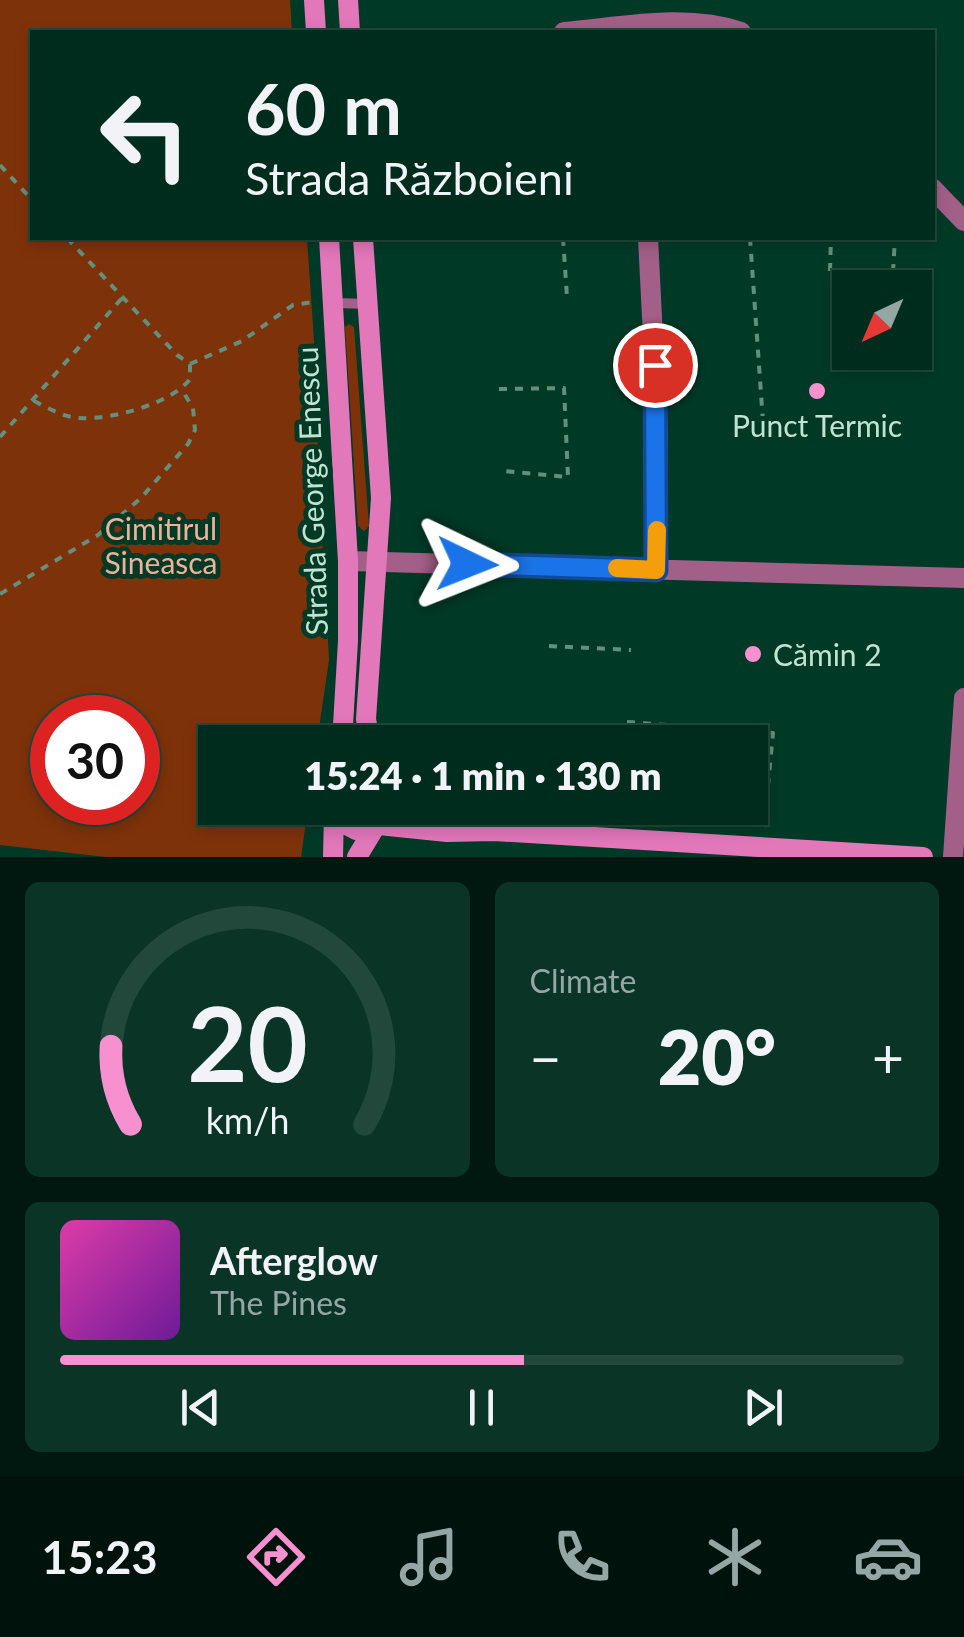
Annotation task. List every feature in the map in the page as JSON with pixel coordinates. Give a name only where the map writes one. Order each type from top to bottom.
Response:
[{"type":"street","points":[[314,0],[316,30]]},
{"type":"street","points":[[348,0],[350,30]]},
{"type":"street","points":[[616,30],[694,22],[736,30]]},
{"type":"street","points":[[935,191],[964,221]]},
{"type":"street","name":"Strada George Enescu","points":[[329,240],[348,561],[343,725]]},
{"type":"street","name":"Strada George Enescu","points":[[363,240],[380,455],[379,562],[367,725]]},
{"type":"street","points":[[648,240],[658,436],[656,570]]},
{"type":"street","points":[[348,561],[964,578]]},
{"type":"street","points":[[953,857],[964,698]]},
{"type":"street","points":[[333,825],[333,857]]},
{"type":"street","points":[[344,825],[366,830],[374,825]]},
{"type":"street","points":[[357,857],[378,825]]},
{"type":"street","points":[[408,825],[447,832],[494,831],[712,850],[762,847],[923,857]]},
{"type":"street","points":[[478,825],[494,831]]},
{"type":"lane","points":[[333,303],[368,304]]},
{"type":"path","points":[[0,165],[30,198]]},
{"type":"path","points":[[34,400],[57,413],[80,418],[165,400],[182,390],[190,379],[190,364],[70,240]]},
{"type":"path","points":[[563,240],[567,297]]},
{"type":"path","points":[[750,240],[764,436]]},
{"type":"path","points":[[830,271],[831,240]]},
{"type":"path","points":[[893,270],[895,240]]},
{"type":"path","points":[[0,437],[123,297]]},
{"type":"path","points":[[190,364],[242,342],[293,305],[304,301],[333,303]]},
{"type":"path","points":[[498,389],[564,388],[568,477],[504,471]]},
{"type":"path","points":[[0,594],[98,536],[152,485],[188,444],[195,430],[192,408],[182,390]]},
{"type":"path","points":[[549,646],[631,650]]},
{"type":"path","points":[[627,722],[662,725]]},
{"type":"path","points":[[768,733],[773,733],[768,785]]},
{"type":"path","points":[[762,847],[764,825]]},
{"type":"green space","name":"Cimitirul Sineasca","points":[[0,0],[290,0],[292,30],[30,30],[30,240],[307,240],[329,660],[319,725],[198,725],[198,825],[306,825],[301,857],[106,857],[0,845]]},
{"type":"green space","points":[[345,327],[354,327],[369,526],[364,531],[358,526]]},
{"type":"slow traffic","points":[[617,568],[656,570],[657,530]]},
{"type":"place","name":"Punct Termic","points":[[817,391]]},
{"type":"place","name":"Cămin 2","points":[[753,654]]},
{"type":"route","points":[[467,564],[656,570],[655,365]]}]
